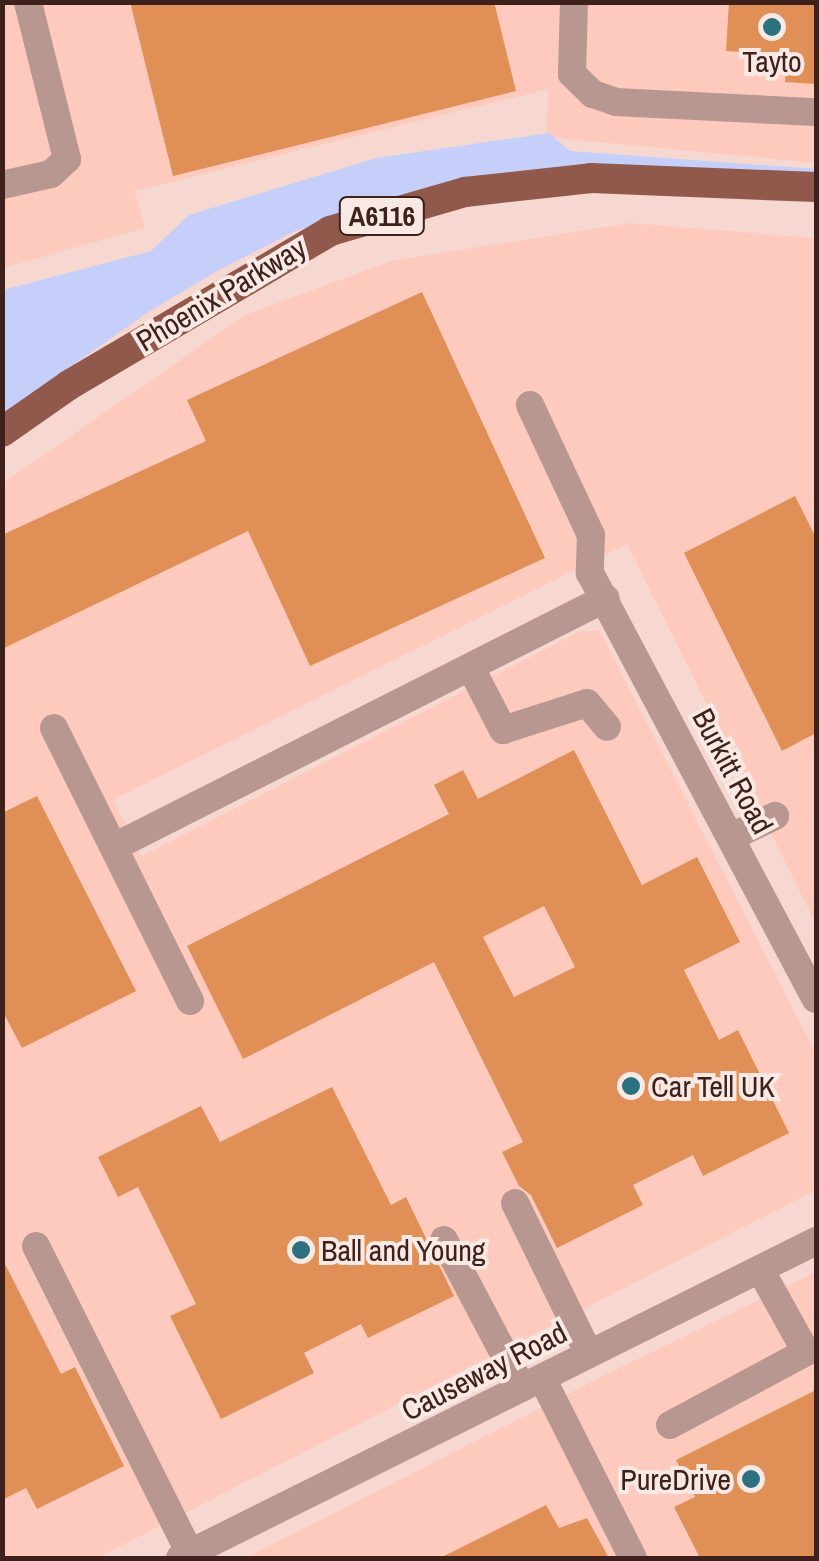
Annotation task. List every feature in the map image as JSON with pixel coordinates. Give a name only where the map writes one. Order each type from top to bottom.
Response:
[{"type":"main road","name":"Phoenix Parkway","points":[[2,432],[69,384],[330,230],[464,192],[591,178],[816,187]]},
{"type":"street","points":[[2,185],[51,174],[67,159],[28,2]]},
{"type":"street","points":[[574,2],[572,74],[593,94],[616,102],[816,112]]},
{"type":"street","name":"Burkitt Road","points":[[530,405],[592,535],[590,573],[816,999]]},
{"type":"street","points":[[114,848],[606,598]]},
{"type":"street","points":[[472,668],[503,730],[587,703],[608,727]]},
{"type":"street","points":[[54,728],[190,1001]]},
{"type":"street","points":[[731,838],[774,816]]},
{"type":"street","points":[[515,1204],[589,1354]]},
{"type":"street","points":[[444,1240],[633,1558]]},
{"type":"street","name":"Causeway Road","points":[[185,1556],[816,1241]]},
{"type":"street","points":[[36,1246],[185,1556]]},
{"type":"street","points":[[670,1425],[806,1352],[760,1269]]},
{"type":"shaded area","points":[[3,3],[816,3],[816,163],[546,137],[548,89],[135,191],[145,228],[3,268]]},
{"type":"shaded area","points":[[549,133],[570,151],[816,169],[816,184],[406,195],[295,231],[219,270],[150,311],[3,414],[3,290],[151,251],[189,215],[376,158]]},
{"type":"shaded area","points":[[630,223],[816,238],[816,924],[627,544],[113,800],[142,856],[581,631],[600,631],[816,1054],[816,1190],[97,1558],[3,1558],[2,484],[245,315],[391,261]]},
{"type":"shaded area","points":[[816,1272],[816,1558],[246,1558],[605,1375]]},
{"type":"building","points":[[130,2],[494,2],[516,91],[173,176]]},
{"type":"building","name":"Tayto","points":[[729,2],[816,2],[816,84],[785,82],[787,55],[726,51]]},
{"type":"building","points":[[422,292],[545,558],[310,666],[248,531],[2,649],[2,535],[206,441],[187,400]]},
{"type":"building","points":[[795,496],[816,538],[816,733],[782,751],[684,553]]},
{"type":"building","points":[[574,750],[642,885],[697,857],[740,942],[684,970],[719,1040],[738,1030],[789,1133],[703,1176],[693,1155],[633,1185],[643,1205],[557,1248],[531,1195],[519,1186],[502,1152],[523,1142],[434,962],[243,1059],[187,946],[449,814],[434,785],[463,770],[478,799]],"holes":[[[544,906],[575,967],[514,997],[483,937]]]},
{"type":"building","points":[[37,796],[136,991],[22,1048],[2,1010],[2,813]]},
{"type":"building","name":"Ball and Young","points":[[332,1087],[391,1205],[406,1197],[454,1296],[368,1338],[361,1324],[304,1353],[314,1373],[221,1419],[170,1316],[196,1304],[138,1187],[118,1197],[98,1157],[201,1106],[220,1142]]},
{"type":"building","points":[[2,1258],[61,1374],[75,1367],[124,1466],[37,1509],[26,1488],[2,1500]]},
{"type":"building","name":"PureDrive","points":[[816,1390],[816,1558],[700,1558],[674,1507],[695,1497],[676,1460]]},
{"type":"building","points":[[546,1505],[559,1528],[587,1518],[609,1558],[440,1558]]},
{"type":"place","name":"Tayto","points":[[772,27]]},
{"type":"place","name":"Car Tell UK","points":[[631,1086]]},
{"type":"place","name":"Ball and Young","points":[[301,1250]]},
{"type":"place","name":"PureDrive","points":[[751,1479]]}]
